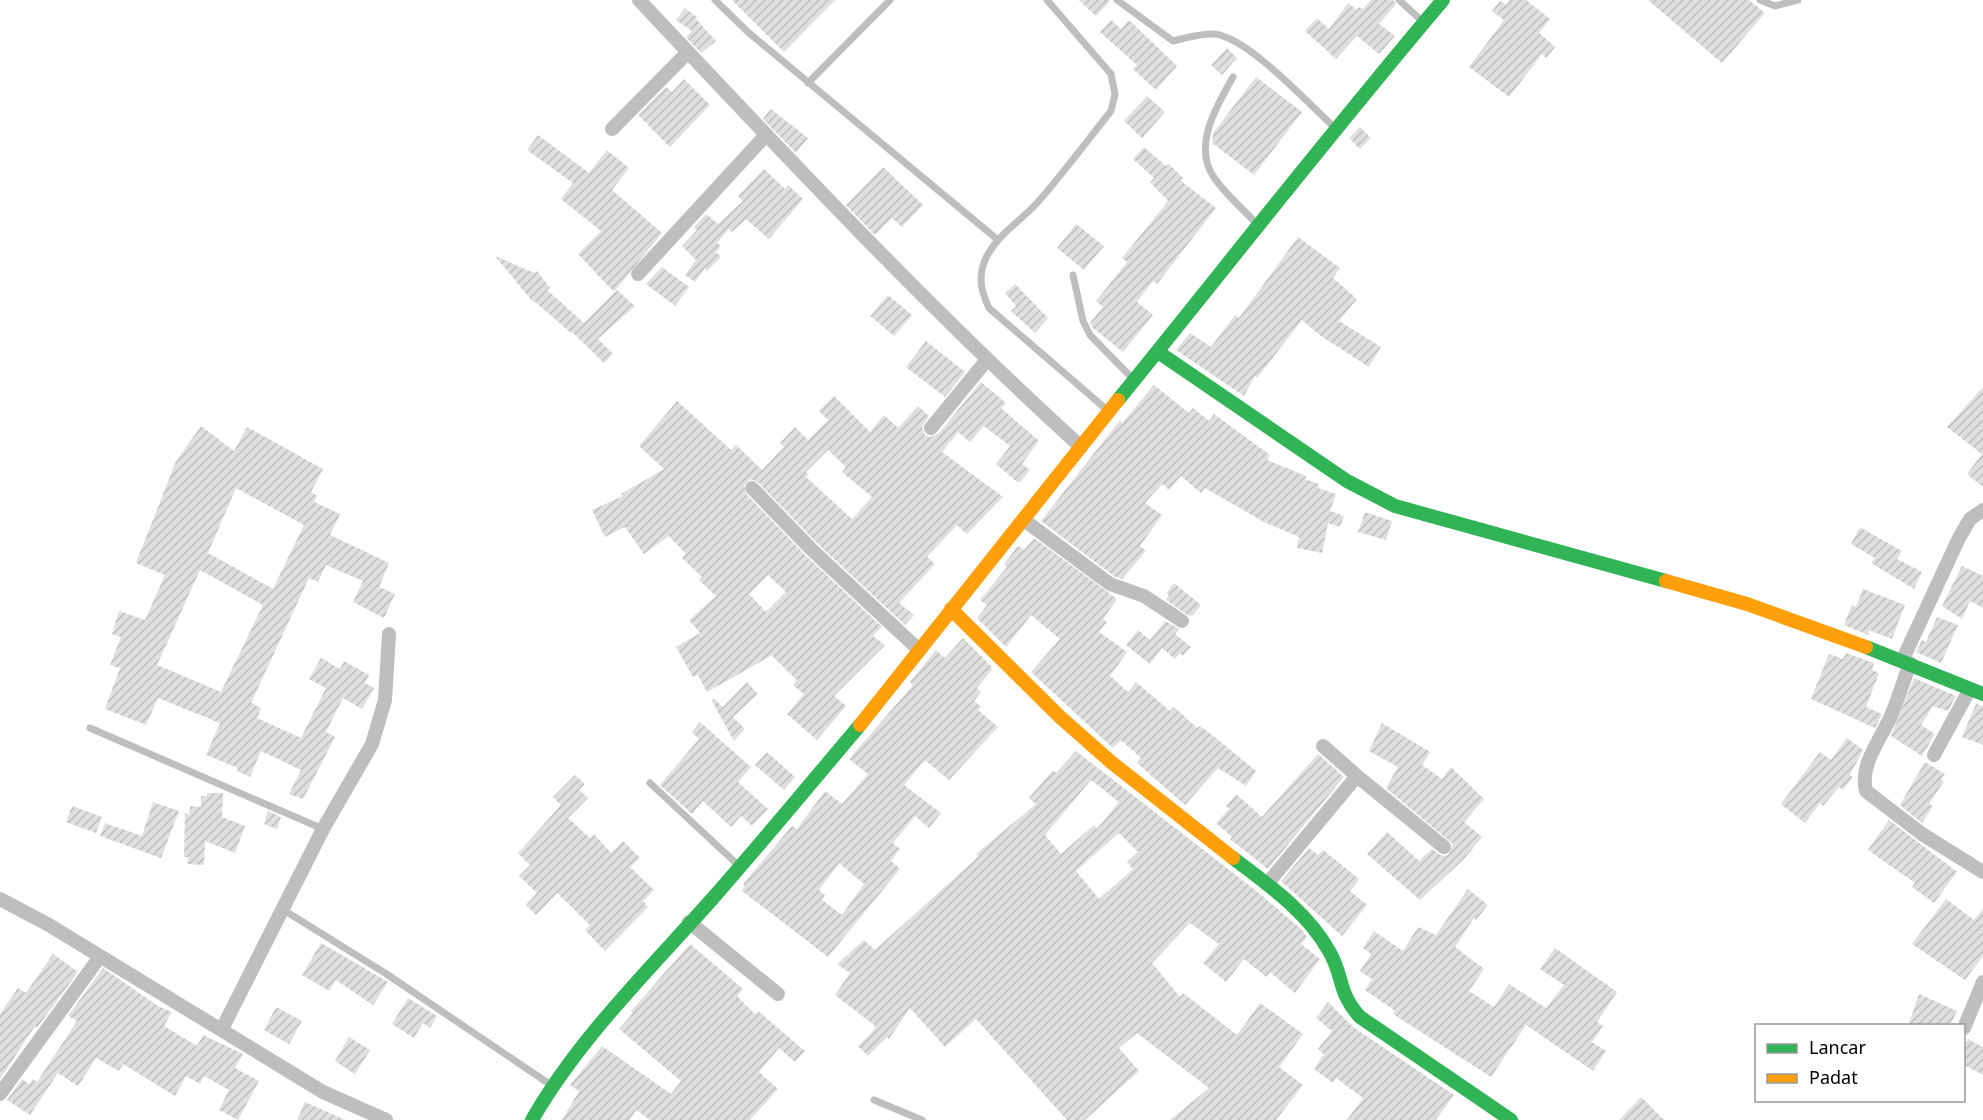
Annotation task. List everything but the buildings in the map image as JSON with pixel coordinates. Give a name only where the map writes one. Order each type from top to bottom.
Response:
[{"type":"street","points":[[639,0],[766,135],[986,361],[1080,447]]},
{"type":"street","points":[[532,1120],[552,1085],[868,715],[918,649],[1300,175],[1335,127],[1443,0]]},
{"type":"street","points":[[612,129],[688,52]]},
{"type":"street","points":[[638,274],[766,135]]},
{"type":"street","points":[[1158,352],[1347,481],[1395,506],[1747,604],[1906,662],[1976,691],[1934,755]]},
{"type":"street","points":[[931,428],[986,361]]},
{"type":"street","points":[[752,488],[812,549],[918,649]]},
{"type":"street","points":[[1983,510],[1970,519],[1959,538],[1906,662],[1890,718],[1868,764],[1863,780],[1866,791],[1922,834],[1983,872]]},
{"type":"street","points":[[1024,520],[1110,584],[1144,596],[1182,621]]},
{"type":"street","points":[[951,609],[1060,717],[1111,762],[1267,884],[1312,923],[1331,953],[1346,1002],[1360,1017],[1511,1120]]},
{"type":"street","points":[[222,1029],[323,829],[372,744],[386,700],[389,634]]},
{"type":"street","points":[[1323,746],[1444,847]]},
{"type":"street","points":[[1267,884],[1357,776]]},
{"type":"street","points":[[0,899],[49,925],[99,958],[222,1029],[323,1092],[386,1120]]},
{"type":"street","points":[[689,922],[778,994]]},
{"type":"street","points":[[0,1094],[99,958]]},
{"type":"street","points":[[1965,1026],[1983,982]]},
{"type":"lane","points":[[715,0],[749,33],[998,240]]},
{"type":"lane","points":[[808,83],[890,0]]},
{"type":"lane","points":[[1047,0],[1111,74],[1115,94],[1111,111],[1037,203],[998,240],[986,258],[980,276],[981,291],[990,308],[1109,412]]},
{"type":"lane","points":[[1117,0],[1173,42],[1200,34],[1217,34],[1230,39],[1258,57],[1335,127]]},
{"type":"lane","points":[[1399,0],[1423,22]]},
{"type":"lane","points":[[1760,0],[1775,6],[1798,0]]},
{"type":"lane","points":[[1233,77],[1216,106],[1211,123],[1206,160],[1214,177],[1258,226]]},
{"type":"lane","points":[[1073,275],[1083,321],[1090,335],[1135,381]]},
{"type":"lane","points":[[90,728],[323,829]]},
{"type":"lane","points":[[650,783],[740,866]]},
{"type":"lane","points":[[282,909],[385,973],[552,1085]]},
{"type":"lane","points":[[874,1100],[922,1120]]},
{"type":"traffic: fast","points":[[1118,400],[1443,0]]},
{"type":"traffic: fast","points":[[1158,352],[1347,481],[1395,506],[1666,581]]},
{"type":"traffic: fast","points":[[1866,647],[1983,694]]},
{"type":"traffic: fast","points":[[532,1120],[593,1032],[732,877],[860,725]]},
{"type":"traffic: fast","points":[[1233,858],[1273,889],[1310,923],[1334,960],[1344,992],[1360,1017],[1511,1120]]},
{"type":"traffic: slow","points":[[860,725],[1118,400]]},
{"type":"traffic: slow","points":[[1666,581],[1747,604],[1866,647]]},
{"type":"traffic: slow","points":[[951,609],[1060,717],[1111,762],[1233,858]]}]
